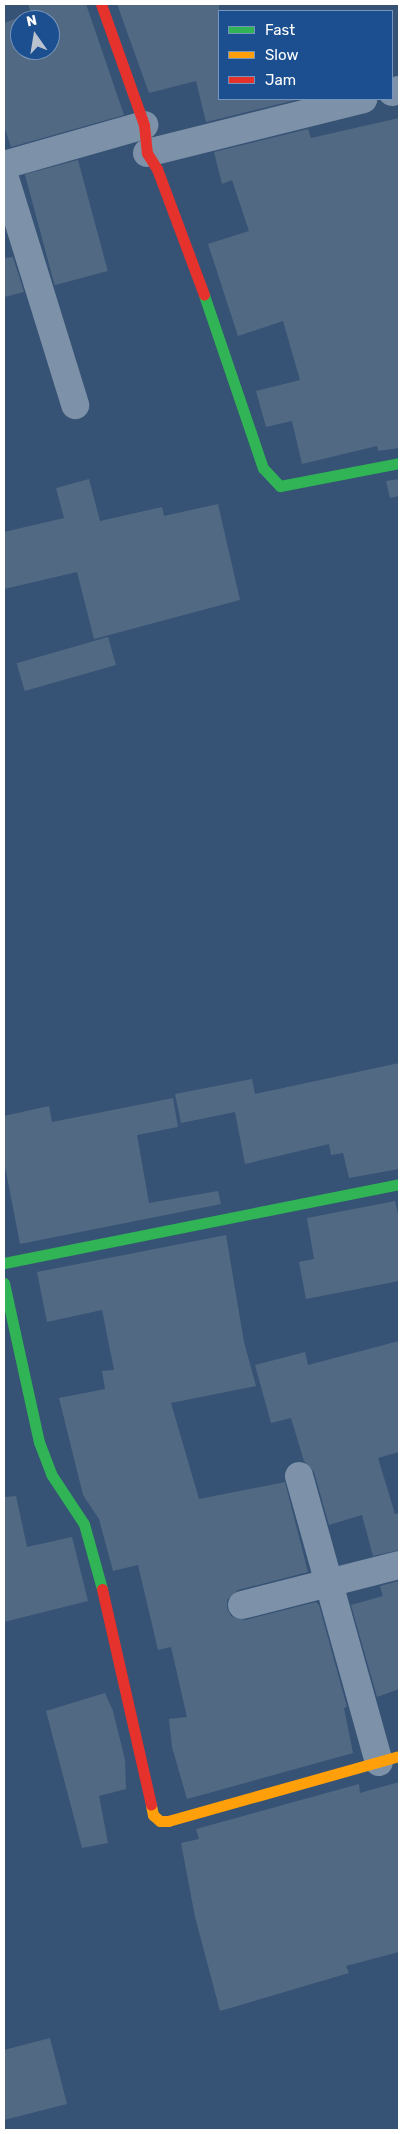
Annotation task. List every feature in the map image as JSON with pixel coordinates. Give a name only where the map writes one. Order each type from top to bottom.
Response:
[{"type":"street","points":[[101,4],[144,125],[147,153],[157,169],[227,358],[263,468],[280,486],[399,463]]},
{"type":"street","points":[[147,153],[359,100]]},
{"type":"street","points":[[4,165],[144,125]]},
{"type":"street","points":[[4,175],[75,405]]},
{"type":"street","points":[[4,1262],[399,1184]]},
{"type":"street","points":[[4,1282],[39,1442],[51,1474],[84,1524],[93,1551],[153,1815],[160,1821],[168,1821],[389,1759],[330,1584],[299,1476]]},
{"type":"street","points":[[242,1605],[399,1565]]},
{"type":"building","points":[[28,4],[86,4],[124,115],[11,147],[4,126],[4,23],[10,21],[10,60],[60,60],[60,10],[30,10]]},
{"type":"building","points":[[117,4],[219,4],[218,100],[296,100],[206,122],[196,81],[149,93]]},
{"type":"building","points":[[399,118],[399,448],[378,451],[377,446],[302,464],[292,421],[266,427],[256,391],[300,380],[283,321],[238,336],[208,244],[249,231],[232,180],[222,184],[214,152],[308,129],[311,138]]},
{"type":"building","points":[[78,160],[108,271],[55,285],[25,174]]},
{"type":"building","points":[[13,257],[24,292],[4,297],[4,258]]},
{"type":"building","points":[[89,479],[100,521],[162,507],[164,516],[218,504],[240,600],[94,639],[77,572],[4,589],[4,532],[64,518],[56,488]]},
{"type":"building","points":[[399,479],[399,496],[390,498],[386,481]]},
{"type":"building","points":[[108,637],[116,665],[25,691],[17,663]]},
{"type":"building","points":[[399,1063],[399,1169],[349,1178],[343,1153],[331,1155],[329,1144],[245,1164],[235,1112],[181,1123],[175,1094],[252,1079],[255,1094]]},
{"type":"building","points":[[173,1098],[178,1127],[137,1135],[149,1203],[218,1191],[221,1204],[20,1244],[4,1161],[4,1116],[49,1106],[52,1122]]},
{"type":"building","points":[[395,1201],[399,1219],[399,1281],[306,1299],[299,1262],[314,1259],[307,1218]]},
{"type":"building","points":[[226,1235],[244,1342],[256,1386],[171,1403],[199,1499],[285,1482],[308,1572],[238,1590],[227,1600],[227,1608],[231,1616],[245,1620],[316,1602],[319,1605],[347,1707],[344,1708],[353,1753],[187,1799],[172,1747],[169,1719],[187,1717],[171,1647],[158,1650],[138,1565],[113,1571],[99,1519],[83,1495],[59,1398],[105,1389],[102,1371],[114,1370],[102,1310],[47,1322],[37,1272]]},
{"type":"building","points":[[399,1341],[399,1452],[378,1458],[395,1514],[399,1513],[399,1550],[373,1556],[362,1515],[329,1525],[314,1472],[304,1461],[291,1418],[271,1423],[255,1365],[305,1352],[308,1365]]},
{"type":"building","points":[[16,1496],[27,1547],[72,1537],[88,1601],[4,1622],[4,1497]]},
{"type":"building","points":[[399,1581],[399,1689],[377,1697],[351,1605],[383,1596],[380,1586]]},
{"type":"building","points":[[105,1693],[113,1711],[125,1760],[126,1789],[99,1796],[108,1843],[82,1848],[46,1711]]},
{"type":"building","points":[[399,1782],[399,1952],[346,1966],[349,1973],[220,2011],[195,1917],[181,1843],[199,1839],[196,1829],[359,1784],[360,1793]]},
{"type":"building","points":[[50,2038],[67,2104],[4,2120],[4,2050]]},
{"type":"traffic: fast","points":[[204,295],[263,468],[280,486],[399,463]]},
{"type":"traffic: fast","points":[[4,1263],[399,1184]]},
{"type":"traffic: fast","points":[[4,1283],[39,1442],[51,1474],[84,1524],[102,1589]]},
{"type":"traffic: slow","points":[[151,1805],[153,1815],[160,1821],[168,1821],[399,1756]]},
{"type":"traffic: jam","points":[[101,4],[144,125],[147,153],[157,169],[204,295]]},
{"type":"traffic: jam","points":[[102,1589],[151,1805]]}]
